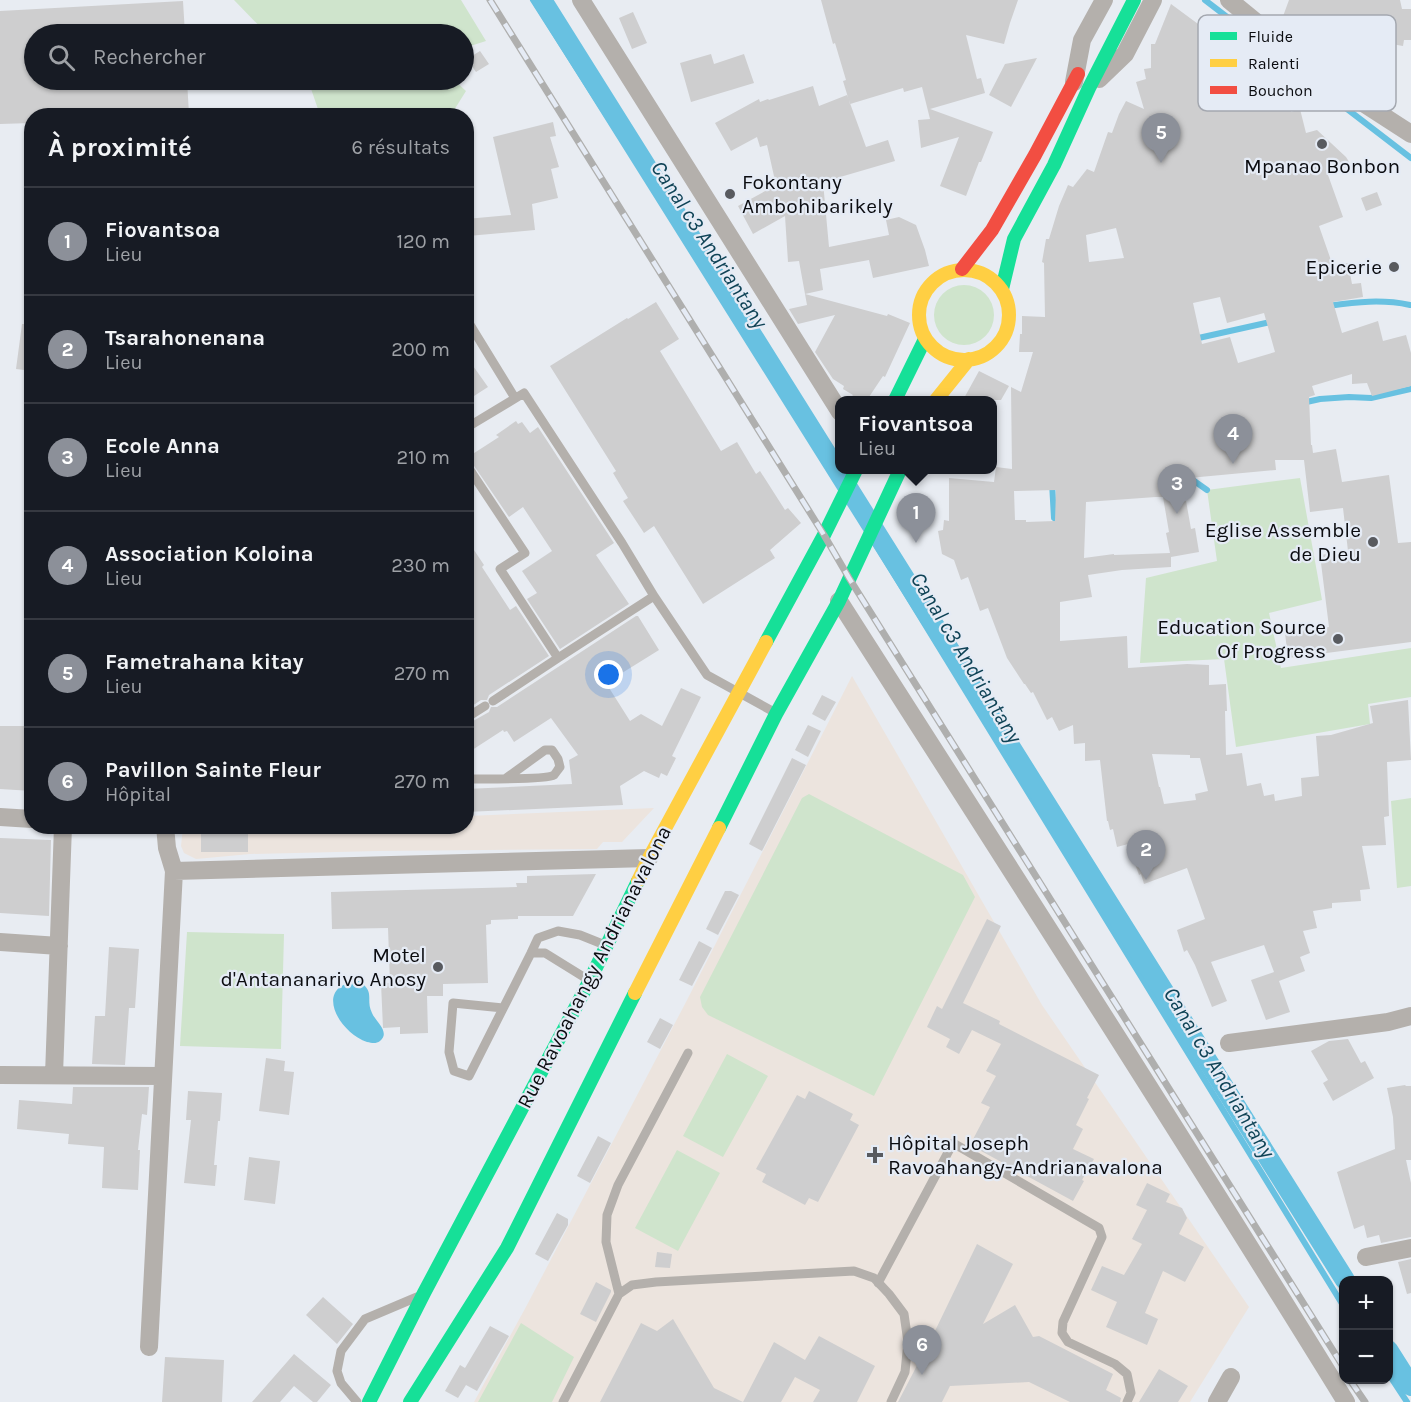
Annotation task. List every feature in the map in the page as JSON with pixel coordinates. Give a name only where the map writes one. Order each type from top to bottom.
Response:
[{"type":"main road","points":[[1002,289],[1014,239],[1054,165],[1082,85],[1118,0]]},
{"type":"main road","points":[[962,269],[992,230],[1035,155],[1082,85],[1134,0]]},
{"type":"main road","points":[[962,269],[984,274],[1002,289],[1008,305],[1009,320],[1004,335],[997,345],[984,355],[959,360],[944,356],[925,339],[919,320],[920,304],[923,294],[933,281],[946,273],[962,269]]},
{"type":"main road","points":[[897,396],[925,339]]},
{"type":"main road","points":[[939,396],[969,359]]},
{"type":"main road","name":"Rue Ravoahangy Andrianavalona","points":[[369,1402],[424,1293],[590,981],[649,858],[824,535],[854,474]]},
{"type":"main road","points":[[410,1402],[507,1248],[776,714],[839,601],[898,474]]},
{"type":"street","points":[[581,0],[835,404]]},
{"type":"street","points":[[1082,85],[1082,39],[1104,0]]},
{"type":"street","points":[[1082,85],[1125,54],[1153,0]]},
{"type":"street","points":[[1229,0],[1247,15]]},
{"type":"street","points":[[1375,111],[1411,134]]},
{"type":"street","points":[[839,601],[1066,956],[1346,1402]]},
{"type":"street","points":[[0,817],[24,818]]},
{"type":"street","points":[[54,1075],[63,834]]},
{"type":"street","points":[[149,1347],[174,871],[167,848],[166,834]]},
{"type":"street","points":[[174,871],[649,858]]},
{"type":"street","points":[[0,942],[59,946]]},
{"type":"street","points":[[1229,1043],[1388,1022],[1411,1016]]},
{"type":"street","points":[[0,1075],[163,1076]]},
{"type":"street","points":[[1365,1257],[1411,1248]]},
{"type":"street","points":[[1217,1402],[1231,1377]]},
{"type":"lane","points":[[474,331],[515,398]]},
{"type":"lane","points":[[474,423],[524,393],[707,675],[776,714]]},
{"type":"lane","points":[[474,476],[525,553],[500,569],[558,658]]},
{"type":"lane","points":[[474,713],[654,596]]},
{"type":"lane","points":[[474,779],[505,779],[547,778],[560,767],[558,759],[552,750],[544,750],[505,779]]},
{"type":"lane","points":[[503,1008],[453,1003],[449,1052],[454,1071],[468,1076],[503,1008],[531,953],[538,938],[558,931],[580,935],[607,946]]},
{"type":"lane","points":[[531,953],[545,952],[590,981]]},
{"type":"lane","points":[[619,1294],[606,1242],[607,1215],[618,1185],[688,1053]]},
{"type":"lane","points":[[878,1283],[952,1143],[1099,1228],[1102,1237],[1063,1322],[1062,1333],[1068,1342],[1115,1364],[1127,1374],[1131,1393],[1127,1402]]},
{"type":"lane","points":[[563,1402],[619,1294],[633,1285],[854,1271],[874,1278],[890,1294],[903,1314],[908,1342],[905,1372],[891,1402]]},
{"type":"lane","points":[[357,1402],[341,1383],[337,1371],[340,1350],[365,1320],[424,1293]]},
{"type":"shaded area","name":"Hôpital Joseph Ravoahangy-Andrianavalona","points":[[852,676],[1042,1005],[1249,1307],[1190,1402],[474,1402],[686,1002]]},
{"type":"shaded area","points":[[654,808],[622,842],[603,842],[597,849],[250,854],[196,859],[184,853],[181,846],[182,834],[474,834],[474,816]]},
{"type":"green space","points":[[234,0],[461,0],[486,41],[474,45],[474,24],[257,24]]},
{"type":"green space","points":[[311,90],[466,91],[455,108],[318,108]]},
{"type":"green space","points":[[964,285],[981,290],[989,298],[994,315],[989,332],[981,340],[964,345],[947,340],[939,332],[934,315],[939,298],[947,290]]},
{"type":"green space","points":[[1300,478],[1322,600],[1269,613],[1281,668],[1411,648],[1411,697],[1368,704],[1370,724],[1236,747],[1224,659],[1140,663],[1146,578],[1217,561],[1207,490]]},
{"type":"green space","points":[[809,794],[963,875],[975,897],[874,1096],[708,1015],[702,1007],[700,997],[802,798]]},
{"type":"green space","points":[[1411,798],[1411,886],[1397,888],[1391,801]]},
{"type":"green space","points":[[187,932],[284,934],[281,1049],[180,1046]]},
{"type":"green space","points":[[727,1054],[768,1076],[723,1157],[683,1136]]},
{"type":"green space","points":[[677,1150],[720,1173],[678,1251],[635,1228]]},
{"type":"green space","points":[[521,1323],[574,1357],[552,1402],[478,1402]]},
{"type":"water","points":[[359,981],[369,992],[370,1008],[383,1030],[383,1038],[377,1043],[356,1037],[339,1019],[334,1009],[333,999],[336,991],[345,984]]},
{"type":"building","points":[[821,0],[1018,0],[1004,44],[966,35],[977,79],[981,78],[985,93],[930,109],[993,132],[966,196],[940,186],[959,137],[921,148],[918,120],[930,119],[922,87],[904,92],[903,88],[850,104],[843,81],[846,80]]},
{"type":"building","points":[[1289,0],[1400,0],[1402,9],[1411,9],[1411,40],[1404,40],[1403,46],[1396,45],[1396,15],[1283,15]]},
{"type":"building","points":[[183,1],[184,24],[24,24],[24,90],[188,90],[189,108],[24,108],[24,123],[0,124],[0,11]]},
{"type":"building","points":[[1171,4],[1198,24],[1198,111],[1300,111],[1306,133],[1317,130],[1346,157],[1351,165],[1328,175],[1343,217],[1319,226],[1333,266],[1348,263],[1352,284],[1361,283],[1363,297],[1333,302],[1342,333],[1378,321],[1383,341],[1406,335],[1411,353],[1411,386],[1372,396],[1367,383],[1352,384],[1352,374],[1312,386],[1315,395],[1309,397],[1313,453],[1336,449],[1342,482],[1389,475],[1398,543],[1411,542],[1411,642],[1288,658],[1285,633],[1329,627],[1320,555],[1348,551],[1343,508],[1310,512],[1304,460],[1275,460],[1276,470],[1189,478],[1191,494],[1185,495],[1191,529],[1195,528],[1199,552],[1171,557],[1171,567],[1088,575],[1092,597],[1060,602],[1060,641],[1127,636],[1128,668],[1187,664],[1209,665],[1209,685],[1226,684],[1226,755],[1242,753],[1247,786],[1261,783],[1264,796],[1274,794],[1275,801],[1302,796],[1301,778],[1319,776],[1316,736],[1331,735],[1373,723],[1370,706],[1408,700],[1411,760],[1387,762],[1389,816],[1384,817],[1386,845],[1362,846],[1370,889],[1360,890],[1361,901],[1332,903],[1332,908],[1313,911],[1317,928],[1303,931],[1310,953],[1300,957],[1305,971],[1279,981],[1290,1012],[1266,1020],[1251,980],[1274,972],[1264,945],[1211,962],[1227,1001],[1212,1007],[1195,965],[1187,950],[1184,952],[1177,930],[1205,919],[1187,868],[1144,884],[1128,844],[1117,847],[1113,829],[1110,830],[1100,760],[1085,761],[1085,743],[1074,744],[1073,725],[1059,731],[1052,717],[1047,720],[1033,692],[1031,693],[1024,684],[1007,658],[988,608],[980,611],[968,577],[961,580],[954,560],[942,554],[938,531],[943,530],[944,520],[949,521],[949,478],[994,482],[997,467],[1012,469],[1011,387],[1021,392],[1033,352],[1019,352],[1022,316],[1045,317],[1044,263],[1042,262],[1046,239],[1049,239],[1068,185],[1073,187],[1087,169],[1094,172],[1108,132],[1112,133],[1126,101],[1144,109],[1136,82],[1146,79],[1144,69],[1151,68],[1151,44],[1155,44]],"holes":[[[1116,228],[1124,258],[1089,262],[1086,235]],[[1220,297],[1227,323],[1264,313],[1275,352],[1238,363],[1230,337],[1202,344],[1193,303]],[[1056,490],[1055,521],[1015,520],[1014,491]],[[1163,497],[1170,553],[1114,554],[1084,558],[1086,502]],[[1152,754],[1190,755],[1190,758],[1200,758],[1208,791],[1195,794],[1196,800],[1164,804]]]},
{"type":"building","points":[[633,12],[647,43],[632,49],[619,18]]},
{"type":"building","points":[[480,51],[489,64],[476,72],[474,55]]},
{"type":"building","points":[[711,54],[714,64],[744,54],[754,83],[691,102],[680,63]]},
{"type":"building","points":[[1037,58],[1011,107],[989,95],[1005,64]]},
{"type":"building","points":[[813,86],[819,106],[847,95],[866,147],[888,140],[895,161],[823,182],[829,247],[889,235],[886,220],[899,217],[916,225],[929,266],[873,278],[869,260],[820,269],[823,290],[805,294],[799,261],[788,262],[785,216],[753,234],[738,206],[776,185],[767,145],[760,147],[757,137],[731,151],[715,123],[759,99],[760,102],[769,100]]},
{"type":"building","points":[[553,122],[556,136],[550,137],[559,167],[551,169],[558,198],[532,204],[535,230],[474,235],[474,218],[511,215],[493,137]]},
{"type":"building","points":[[1377,192],[1382,205],[1366,211],[1361,198]]},
{"type":"building","points":[[805,294],[887,316],[888,314],[910,323],[885,377],[883,376],[870,396],[852,396],[843,389],[844,386],[833,379],[815,352],[835,315],[798,324],[789,309],[807,305]]},
{"type":"building","points":[[656,302],[679,339],[660,351],[721,451],[737,442],[756,474],[760,471],[785,510],[788,508],[801,523],[770,550],[775,558],[703,604],[654,526],[644,533],[623,501],[628,498],[613,473],[616,471],[550,366]]},
{"type":"building","points":[[22,324],[24,324],[24,370],[16,369]]},
{"type":"building","points":[[474,367],[488,387],[474,396]]},
{"type":"building","points":[[979,371],[1009,386],[1001,400],[997,400],[997,396],[965,396]]},
{"type":"building","points":[[516,421],[518,424],[522,422],[530,433],[538,427],[614,543],[596,555],[629,604],[560,649],[527,599],[537,593],[522,571],[552,551],[523,507],[509,517],[474,466],[474,453],[499,437],[496,435]]},
{"type":"building","points":[[474,550],[484,565],[482,567],[510,610],[516,606],[549,656],[489,695],[487,700],[481,700],[474,705]]},
{"type":"building","points":[[636,616],[659,650],[606,683],[630,721],[641,714],[662,726],[681,688],[701,697],[672,756],[676,758],[667,776],[661,773],[659,778],[644,771],[620,786],[623,805],[474,812],[474,789],[572,784],[569,760],[578,755],[551,718],[514,742],[507,731],[503,730],[474,749],[474,720],[489,712],[491,707],[497,707]]},
{"type":"building","points":[[822,695],[836,702],[825,721],[812,714]]},
{"type":"building","points":[[808,725],[821,731],[808,757],[795,750]]},
{"type":"building","points":[[0,726],[24,726],[24,790],[0,789]]},
{"type":"building","points":[[792,758],[806,765],[762,851],[749,844]]},
{"type":"building","points":[[201,834],[248,834],[248,852],[201,852]]},
{"type":"building","points":[[0,838],[51,840],[49,916],[0,913]]},
{"type":"building","name":"Motel d'Antananarivo Anosy","points":[[596,874],[573,916],[518,916],[518,919],[491,920],[491,924],[486,925],[488,983],[443,984],[443,996],[427,996],[428,1033],[400,1034],[400,1027],[383,1028],[381,983],[390,983],[388,928],[332,929],[331,892],[517,887],[516,883],[527,883],[527,876]]},
{"type":"building","points":[[725,891],[739,895],[718,935],[706,929]]},
{"type":"building","points":[[987,919],[1001,926],[963,1003],[1099,1075],[1076,1125],[1083,1129],[1073,1149],[1094,1159],[1073,1201],[970,1145],[990,1107],[981,1103],[996,1076],[986,1071],[1001,1044],[972,1030],[959,1054],[946,1047],[950,1039],[927,1027],[937,1006],[942,1009]]},
{"type":"building","points":[[699,941],[712,948],[692,986],[679,980]]},
{"type":"building","points":[[109,947],[139,949],[135,1008],[129,1008],[125,1065],[92,1064],[95,1016],[105,1016]]},
{"type":"building","points":[[660,1018],[673,1025],[660,1049],[647,1042]]},
{"type":"building","points":[[1348,1039],[1361,1063],[1365,1061],[1374,1078],[1333,1101],[1323,1083],[1328,1080],[1311,1051],[1329,1041]]},
{"type":"building","points":[[266,1058],[285,1061],[284,1071],[294,1072],[289,1115],[259,1111]]},
{"type":"building","points":[[1411,1086],[1411,1160],[1406,1160],[1411,1183],[1411,1237],[1381,1243],[1379,1235],[1367,1238],[1364,1225],[1354,1229],[1337,1172],[1395,1149],[1393,1117],[1387,1088]]},
{"type":"building","points":[[73,1087],[149,1087],[147,1115],[142,1114],[138,1150],[140,1150],[138,1190],[102,1188],[104,1147],[68,1144],[69,1134],[17,1129],[19,1100],[72,1104]]},
{"type":"building","points":[[188,1091],[222,1093],[214,1165],[217,1165],[215,1186],[184,1183],[191,1120],[186,1120]]},
{"type":"building","points":[[809,1091],[853,1114],[850,1120],[859,1125],[818,1202],[809,1198],[805,1205],[762,1182],[766,1174],[756,1169],[797,1095],[805,1099]]},
{"type":"building","points":[[598,1136],[611,1143],[590,1183],[577,1176]]},
{"type":"building","points":[[249,1157],[280,1161],[275,1204],[244,1200]]},
{"type":"building","points":[[1147,1183],[1170,1194],[1166,1202],[1182,1208],[1187,1218],[1179,1234],[1204,1247],[1185,1282],[1163,1271],[1145,1313],[1158,1319],[1147,1345],[1106,1327],[1117,1302],[1091,1290],[1102,1266],[1124,1275],[1142,1244],[1132,1239],[1147,1210],[1136,1205]]},
{"type":"building","points":[[557,1213],[568,1219],[568,1225],[548,1261],[535,1254]]},
{"type":"building","points":[[977,1244],[1013,1264],[983,1324],[1015,1305],[1033,1337],[1039,1336],[1113,1374],[1106,1390],[1121,1398],[1120,1402],[1070,1402],[1029,1382],[950,1386],[942,1402],[898,1402],[925,1350],[921,1348],[929,1331],[934,1333]]},
{"type":"building","points":[[657,1252],[672,1254],[670,1268],[655,1267]]},
{"type":"building","points":[[1411,1259],[1411,1293],[1407,1294],[1398,1262]]},
{"type":"building","points":[[596,1282],[611,1292],[596,1322],[580,1314]]},
{"type":"building","points":[[323,1297],[353,1324],[337,1344],[306,1315]]},
{"type":"building","points":[[673,1319],[714,1388],[743,1402],[600,1402],[641,1323],[657,1331]]},
{"type":"building","points":[[490,1326],[509,1336],[477,1391],[466,1385],[458,1398],[445,1391],[460,1365],[465,1368]]},
{"type":"building","points":[[819,1336],[875,1366],[857,1402],[813,1402],[820,1390],[795,1377],[781,1402],[743,1402],[774,1342],[805,1360]]},
{"type":"building","points":[[294,1354],[331,1385],[317,1402],[313,1402],[294,1386],[280,1402],[252,1402]]},
{"type":"building","points":[[165,1357],[224,1360],[222,1402],[162,1402]]},
{"type":"building","points":[[1159,1369],[1188,1386],[1178,1402],[1139,1402]]},
{"type":"waterway","name":"Canal c3 Andriantany","points":[[533,0],[772,374],[840,485]]},
{"type":"waterway","points":[[542,0],[835,467]]},
{"type":"waterway","points":[[1205,0],[1225,15]]},
{"type":"waterway","points":[[1350,111],[1411,158]]},
{"type":"waterway","points":[[1328,306],[1359,302],[1410,305]]},
{"type":"waterway","points":[[1194,339],[1275,321]]},
{"type":"waterway","points":[[1302,403],[1320,399],[1371,398],[1411,389]]},
{"type":"waterway","points":[[839,474],[1342,1276]]},
{"type":"waterway","points":[[1182,478],[1190,478],[1207,490]]},
{"type":"waterway","points":[[1052,483],[1054,518],[1059,524]]},
{"type":"waterway","name":"Canal c3 Andriantany","points":[[848,499],[865,526]]},
{"type":"waterway","name":"Canal c3 Andriantany","points":[[873,540],[1339,1299]]},
{"type":"waterway","points":[[1393,1358],[1411,1386]]},
{"type":"waterway","name":"Canal c3 Andriantany","points":[[1393,1381],[1407,1402]]},
{"type":"railway","points":[[490,0],[1339,1360]]},
{"type":"railway","points":[[1353,1384],[1365,1402]]},
{"type":"traffic: fast","points":[[1002,289],[1014,239],[1054,165],[1089,88],[1134,0]]},
{"type":"traffic: fast","points":[[897,396],[925,339]]},
{"type":"traffic: fast","points":[[766,642],[854,474]]},
{"type":"traffic: fast","points":[[719,828],[776,714],[839,601],[898,474]]},
{"type":"traffic: fast","points":[[369,1402],[424,1293],[589,982],[638,881]]},
{"type":"traffic: fast","points":[[410,1402],[507,1248],[635,993]]},
{"type":"traffic: slow","points":[[964,270],[981,274],[996,283],[1005,298],[1009,315],[1005,332],[996,347],[981,356],[964,360],[947,356],[932,347],[923,332],[919,315],[923,298],[932,283],[947,274],[964,270]]},
{"type":"traffic: slow","points":[[939,396],[969,359]]},
{"type":"traffic: slow","points":[[638,881],[766,642]]},
{"type":"traffic: slow","points":[[635,993],[719,828]]},
{"type":"traffic: jam","points":[[962,269],[992,230],[1078,74]]},
{"type":"place","name":"Mpanao Bonbon","points":[[1322,144]]},
{"type":"place","name":"Fametrahana kitay","points":[[1161,163]]},
{"type":"place","name":"Fokontany Ambohibarikely","points":[[730,194]]},
{"type":"place","name":"Epicerie","points":[[1394,267]]},
{"type":"place","name":"Association Koloina","points":[[1233,464]]},
{"type":"place","name":"Ecole Anna","points":[[1177,514]]},
{"type":"place","name":"Eglise Assemble de Dieu","points":[[1373,542]]},
{"type":"place","name":"Fiovantsoa","points":[[916,543]]},
{"type":"place","name":"Education Source Of Progress","points":[[1338,639]]},
{"type":"place","name":"Tsarahonenana","points":[[1146,880]]},
{"type":"place","name":"Motel d'Antananarivo Anosy","points":[[438,967]]},
{"type":"place","name":"Hôpital Joseph Ravoahangy-Andrianavalona","points":[[875,1155]]},
{"type":"place","name":"Pavillon Sainte Fleur","points":[[922,1375]]}]
